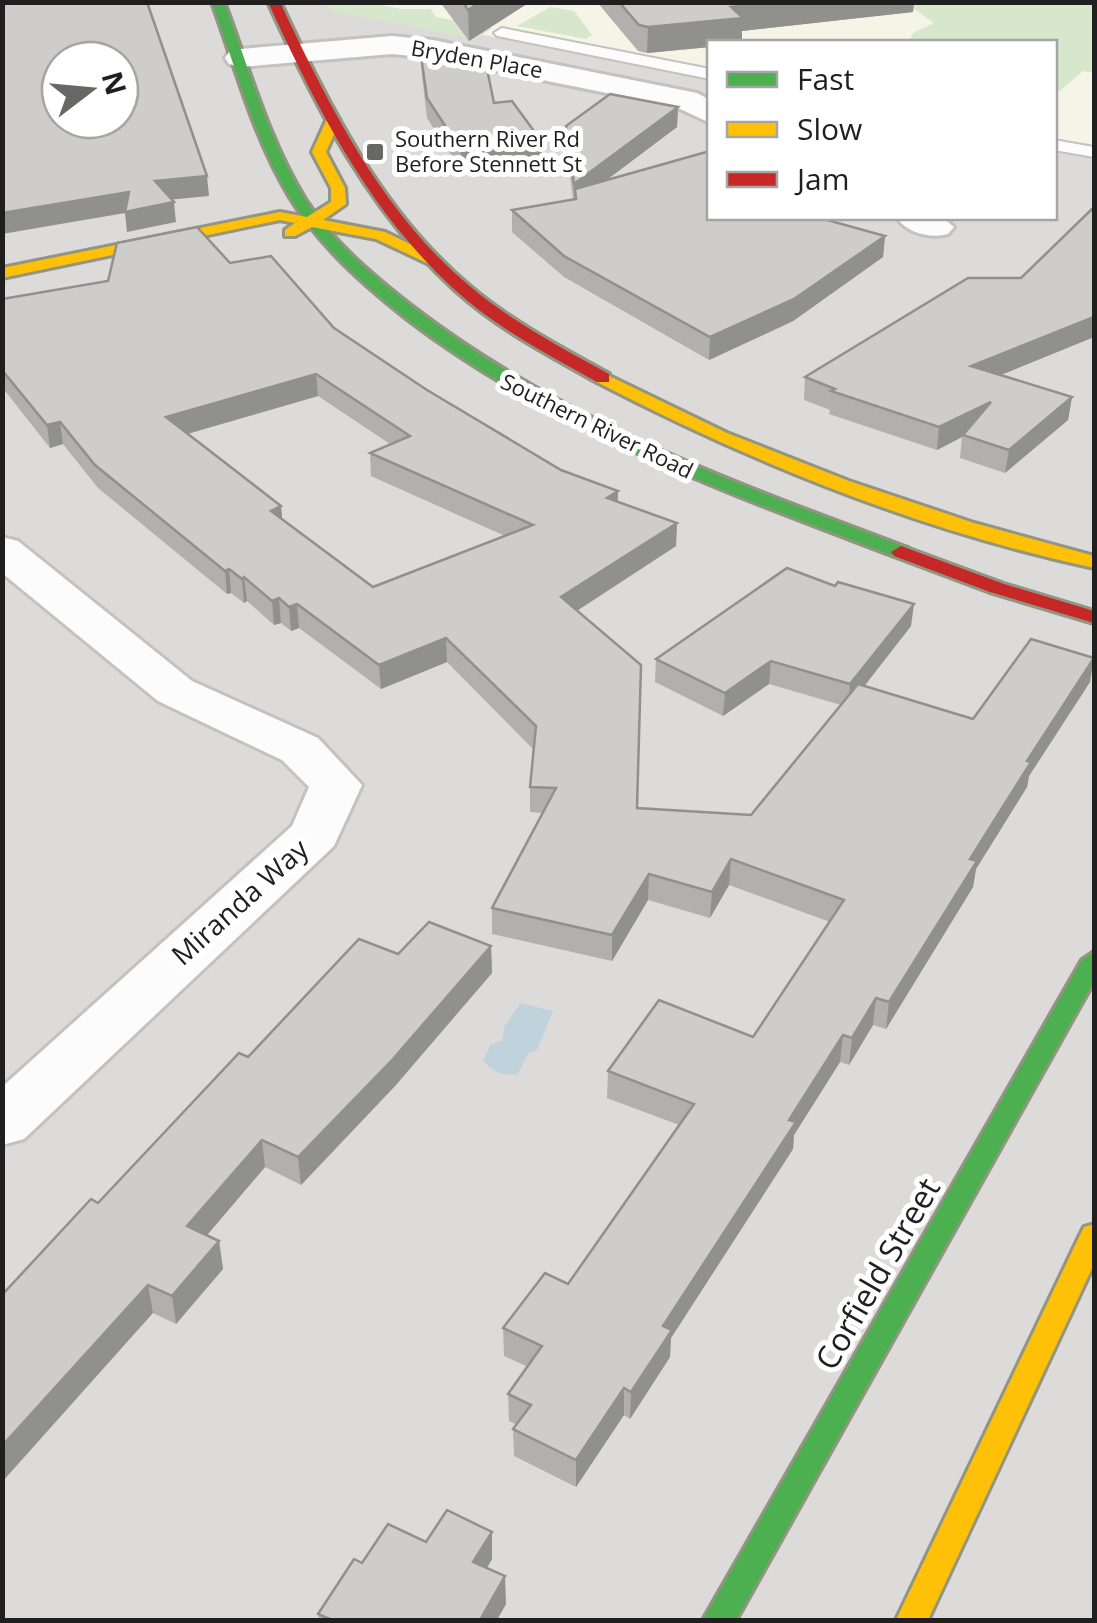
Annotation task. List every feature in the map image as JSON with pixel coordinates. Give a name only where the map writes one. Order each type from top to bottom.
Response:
[{"type":"main road","name":"Southern River Road","points":[[218,2],[266,132],[313,221],[372,283],[439,340],[523,395],[668,464],[981,582],[1094,617]]},
{"type":"main road","name":"Southern River Road","points":[[274,2],[333,121],[371,184],[434,261],[460,286],[538,342],[675,416],[772,458],[926,516],[1094,562]]},
{"type":"main road","points":[[2,273],[83,258],[294,232],[339,204],[338,188],[318,152],[333,121]]},
{"type":"main road","points":[[313,221],[380,235],[434,261]]},
{"type":"main road","name":"Corfield Street","points":[[719,1620],[1094,960]]},
{"type":"main road","points":[[912,1620],[1094,1235]]},
{"type":"street","name":"Bryden Place","points":[[240,58],[392,44],[686,100],[707,112]]},
{"type":"street","name":"Miranda Way","points":[[2,550],[175,691],[300,749],[336,785],[315,834],[2,1123]]},
{"type":"lane","points":[[502,33],[707,73]]},
{"type":"lane","points":[[1057,146],[1094,152]]},
{"type":"shaded area","points":[[3,3],[1094,3],[1094,1620],[3,1620]]},
{"type":"shaded area","points":[[324,3],[1094,3],[1094,154],[1057,146],[1057,40],[707,40],[707,80]]},
{"type":"green space","points":[[318,3],[431,9],[436,17],[492,28],[476,39],[337,12]]},
{"type":"green space","points":[[860,3],[1094,3],[1094,73],[1083,71],[1057,93],[1057,40],[910,39],[913,33],[934,23],[913,8]]},
{"type":"green space","points":[[550,7],[574,11],[592,35],[586,39],[517,26]]},
{"type":"water","points":[[521,1003],[553,1011],[537,1050],[528,1053],[518,1074],[503,1074],[483,1060],[491,1044],[502,1041],[505,1025]]},
{"type":"building","points":[[2,2],[147,2],[207,176],[155,181],[174,202],[125,212],[129,192],[2,213]]},
{"type":"building","points":[[463,2],[480,2],[468,10]]},
{"type":"building","points":[[619,2],[769,2],[731,7],[743,18],[648,27],[639,25]]},
{"type":"building","points":[[421,56],[487,69],[494,103],[512,101],[542,142],[461,150],[427,98]]},
{"type":"building","points":[[610,94],[678,107],[574,184],[566,126]]},
{"type":"building","points":[[707,152],[707,220],[827,220],[885,236],[794,299],[710,337],[564,256],[512,210],[576,199],[575,189]]},
{"type":"building","points":[[1094,207],[1094,317],[971,366],[1072,397],[1009,450],[963,435],[991,402],[939,427],[831,391],[835,389],[805,377],[968,278],[1021,278]]},
{"type":"building","points":[[197,227],[230,263],[271,256],[334,328],[427,390],[561,470],[618,491],[607,498],[677,523],[561,597],[641,665],[637,808],[751,815],[858,684],[973,719],[1031,639],[1094,658],[1027,761],[1031,762],[970,859],[977,861],[889,1002],[876,998],[852,1038],[843,1035],[789,1120],[796,1122],[663,1326],[672,1330],[631,1392],[624,1388],[576,1460],[513,1429],[531,1405],[508,1394],[542,1346],[503,1328],[545,1273],[568,1284],[694,1104],[608,1071],[659,1000],[753,1037],[844,900],[731,859],[712,892],[649,874],[612,935],[492,908],[556,788],[530,787],[536,726],[446,638],[379,665],[297,604],[289,607],[279,598],[272,601],[244,577],[229,569],[225,571],[95,465],[60,422],[47,425],[2,370],[2,299],[108,281],[117,243]],"holes":[[[316,374],[410,436],[370,453],[533,525],[373,587],[271,511],[281,506],[166,417]]]},
{"type":"building","points":[[787,568],[835,586],[838,582],[914,604],[850,684],[771,661],[725,693],[656,659]]},
{"type":"building","points":[[429,922],[491,946],[393,1059],[298,1157],[262,1140],[187,1226],[219,1241],[172,1296],[148,1285],[2,1446],[2,1295],[91,1199],[98,1203],[239,1053],[248,1057],[359,939],[398,954]]},
{"type":"building","points":[[447,1510],[492,1532],[473,1562],[505,1576],[480,1620],[332,1620],[318,1614],[354,1559],[362,1563],[388,1524],[426,1542]]},
{"type":"traffic: fast","points":[[218,2],[263,128],[298,199],[329,240],[392,299],[449,343],[571,416],[701,475],[901,552]]},
{"type":"traffic: fast","points":[[719,1620],[1094,960]]},
{"type":"traffic: slow","points":[[290,233],[339,204],[338,188],[319,152],[333,121]]},
{"type":"traffic: slow","points":[[2,273],[280,216],[380,235],[434,261]]},
{"type":"traffic: slow","points":[[603,378],[721,436],[843,485],[967,527],[1094,562]]},
{"type":"traffic: slow","points":[[912,1620],[1094,1235]]},
{"type":"traffic: jam","points":[[274,2],[331,118],[403,226],[478,301],[603,378]]},
{"type":"traffic: jam","points":[[901,552],[997,588],[1094,617]]},
{"type":"place","name":"Southern River Rd Before Stennett St","points":[[375,152]]}]
